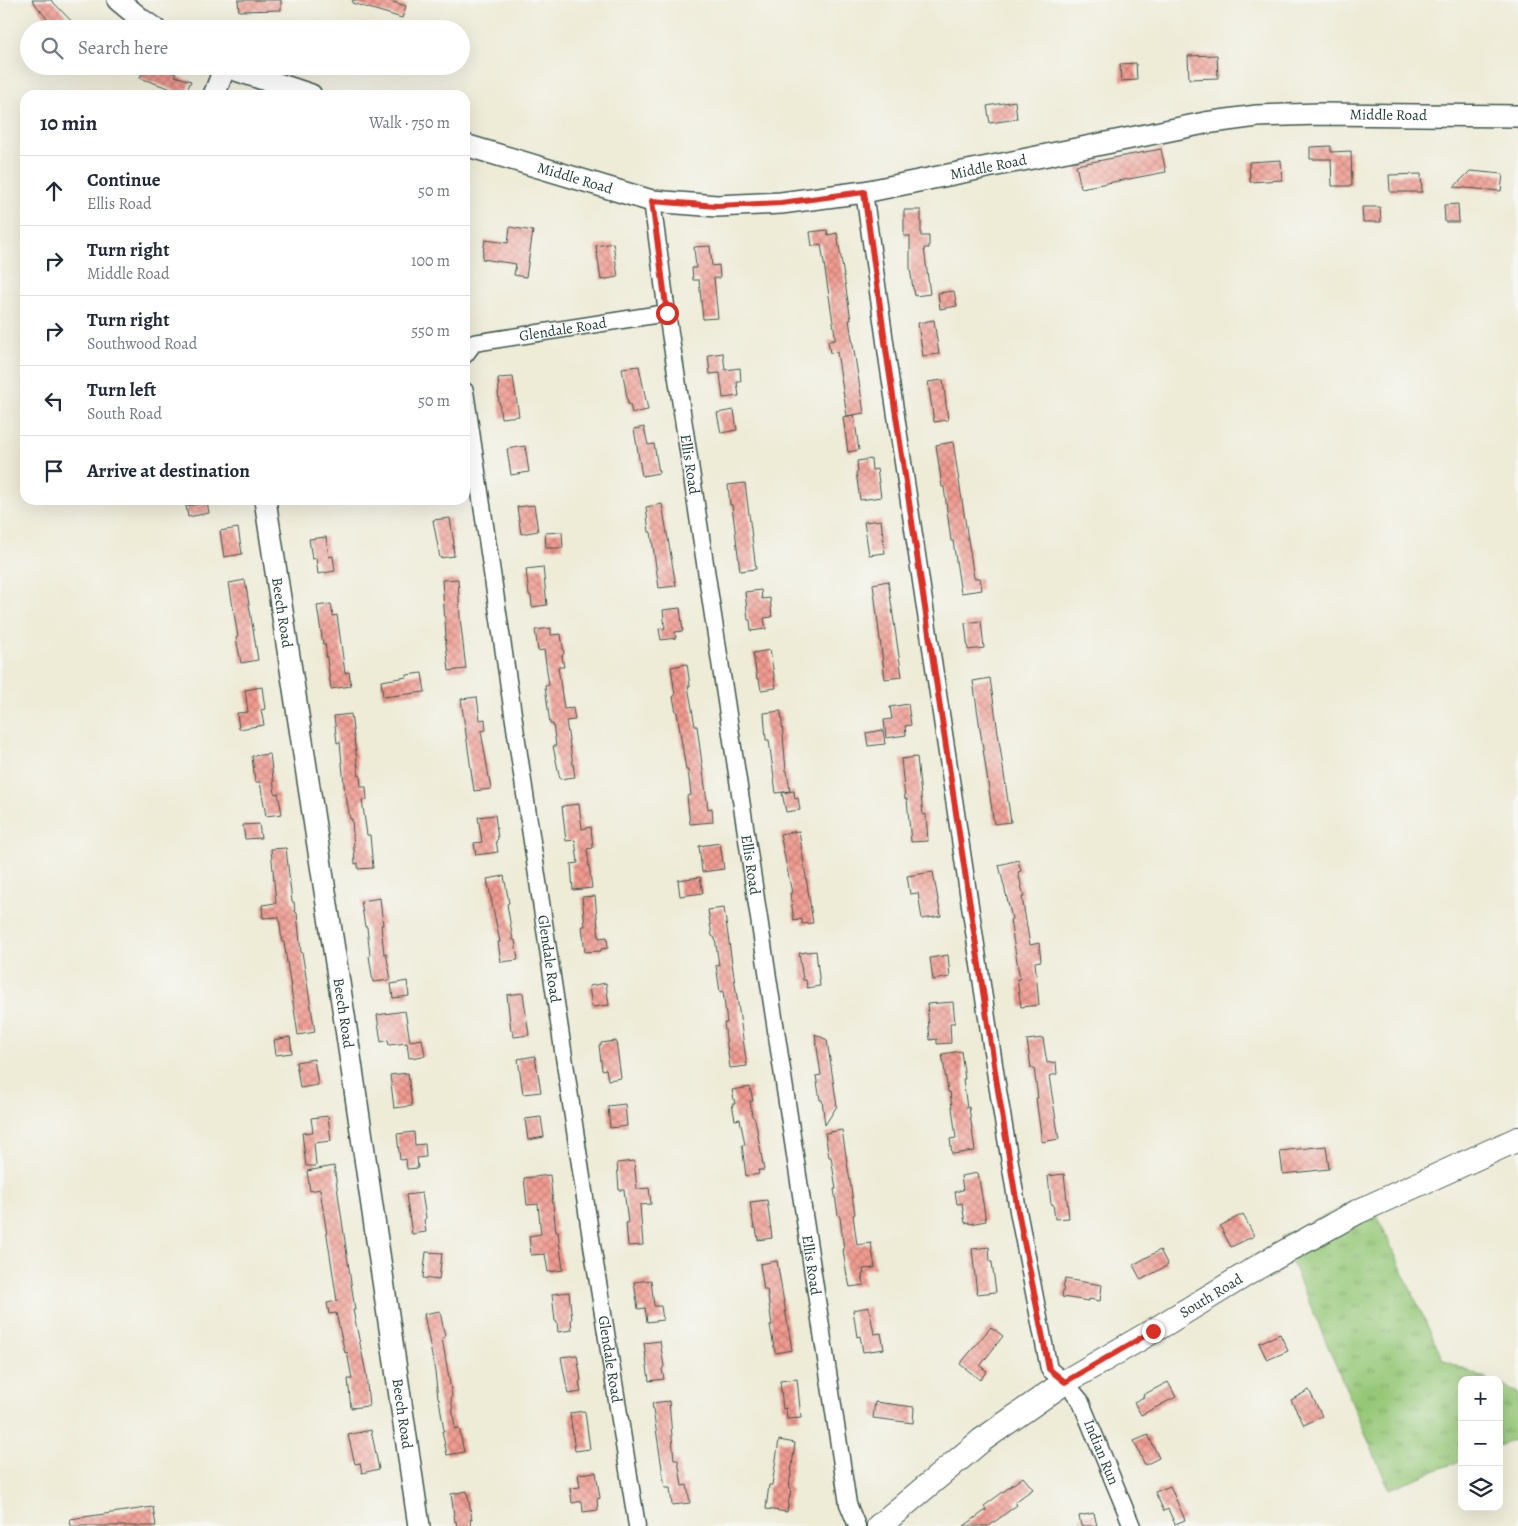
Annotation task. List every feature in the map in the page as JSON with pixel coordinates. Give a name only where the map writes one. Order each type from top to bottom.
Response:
[{"type":"main road","name":"South Road","points":[[879,1526],[982,1440],[1065,1382],[1263,1264],[1357,1212],[1518,1138]]},
{"type":"street","points":[[118,0],[142,20]]},
{"type":"street","points":[[216,90],[222,75]]},
{"type":"street","points":[[251,75],[295,90]]},
{"type":"street","name":"Middle Road","points":[[470,146],[652,201],[726,205],[781,203],[864,192],[1205,123],[1257,116],[1319,114],[1518,116]]},
{"type":"street","name":"Indian Run","points":[[864,192],[964,865],[1018,1211],[1049,1369],[1065,1382],[1080,1400],[1132,1526]]},
{"type":"street","name":"Ellis Road","points":[[652,201],[667,313],[848,1504],[857,1526]]},
{"type":"street","name":"Glendale Road","points":[[470,349],[474,343],[667,313]]},
{"type":"street","name":"Glendale Road","points":[[470,424],[591,1235],[637,1526]]},
{"type":"street","name":"Beech Road","points":[[266,505],[419,1526]]},
{"type":"green space","points":[[1368,1195],[1443,1360],[1479,1376],[1458,1376],[1458,1462],[1389,1489],[1281,1237]]},
{"type":"green space","points":[[1503,1386],[1518,1393],[1518,1438],[1503,1444]]},
{"type":"building","points":[[32,0],[51,0],[70,20],[48,20]]},
{"type":"building","points":[[238,0],[281,0],[281,10],[239,11]]},
{"type":"building","points":[[353,0],[387,0],[406,6],[402,18],[352,3]]},
{"type":"building","points":[[1217,55],[1218,78],[1189,79],[1188,56]]},
{"type":"building","points":[[1136,63],[1137,80],[1121,81],[1120,64]]},
{"type":"building","points":[[141,75],[176,75],[191,81],[187,90],[174,90],[140,78]]},
{"type":"building","points":[[1015,101],[1017,119],[990,123],[987,106]]},
{"type":"building","points":[[1331,146],[1331,152],[1351,151],[1352,186],[1332,186],[1331,159],[1310,159],[1310,147]]},
{"type":"building","points":[[1161,149],[1166,172],[1081,188],[1076,165]]},
{"type":"building","points":[[1281,160],[1282,180],[1250,182],[1249,162]]},
{"type":"building","points":[[1470,171],[1503,174],[1501,191],[1454,187]]},
{"type":"building","points":[[1421,174],[1422,192],[1390,192],[1389,175]]},
{"type":"building","points":[[1458,204],[1459,222],[1445,222],[1444,205]]},
{"type":"building","points":[[1362,207],[1380,207],[1381,222],[1363,222]]},
{"type":"building","points":[[904,210],[921,210],[921,236],[929,236],[929,248],[924,248],[930,294],[915,296],[910,268],[910,236],[904,236]]},
{"type":"building","points":[[510,227],[533,231],[526,277],[514,275],[516,264],[482,259],[485,240],[508,243]]},
{"type":"building","points":[[827,230],[828,235],[837,233],[864,413],[847,416],[837,352],[830,353],[828,341],[835,340],[835,335],[821,244],[812,246],[810,232]]},
{"type":"building","points":[[613,243],[618,277],[601,280],[596,246]]},
{"type":"building","points":[[710,246],[712,266],[719,265],[720,278],[714,278],[718,318],[703,319],[699,280],[693,280],[692,268],[696,268],[694,247]]},
{"type":"building","points":[[954,291],[957,306],[940,309],[938,293]]},
{"type":"building","points":[[934,320],[939,354],[923,356],[918,323]]},
{"type":"building","points":[[723,353],[725,370],[740,368],[741,382],[737,382],[739,396],[723,398],[720,373],[710,374],[708,355]]},
{"type":"building","points":[[639,366],[648,410],[632,413],[630,404],[628,404],[622,368]]},
{"type":"building","points":[[513,377],[519,416],[501,418],[498,378]]},
{"type":"building","points":[[943,380],[948,420],[934,422],[928,382]]},
{"type":"building","points":[[734,410],[737,430],[721,433],[717,413]]},
{"type":"building","points":[[854,415],[859,450],[848,452],[843,417]]},
{"type":"building","points":[[644,427],[648,445],[654,444],[659,473],[642,476],[634,429]]},
{"type":"building","points":[[953,442],[974,578],[980,578],[982,590],[961,593],[936,445]]},
{"type":"building","points":[[525,446],[529,472],[511,475],[507,449]]},
{"type":"building","points":[[871,459],[872,470],[877,469],[881,497],[860,500],[856,472],[858,472],[857,461]]},
{"type":"building","points":[[745,483],[756,569],[740,571],[728,485]]},
{"type":"building","points":[[662,504],[676,586],[659,588],[646,507]]},
{"type":"building","points":[[208,505],[209,513],[188,517],[186,506]]},
{"type":"building","points":[[534,505],[538,531],[521,534],[517,507]]},
{"type":"building","points":[[450,518],[454,556],[440,558],[433,520]]},
{"type":"building","points":[[881,520],[885,553],[869,555],[864,522]]},
{"type":"building","points":[[238,528],[242,554],[224,557],[220,531]]},
{"type":"building","points":[[562,532],[563,548],[546,548],[545,533]]},
{"type":"building","points":[[326,537],[329,557],[333,556],[335,571],[318,574],[316,558],[312,559],[309,539]]},
{"type":"building","points":[[543,567],[547,605],[532,607],[526,569]]},
{"type":"building","points":[[458,579],[466,669],[449,671],[442,580]]},
{"type":"building","points":[[245,580],[258,660],[241,663],[229,583]]},
{"type":"building","points":[[888,581],[902,677],[885,679],[873,584]]},
{"type":"building","points":[[761,590],[762,599],[770,598],[772,617],[764,618],[766,629],[751,631],[745,592]]},
{"type":"building","points":[[331,604],[333,616],[337,615],[345,673],[349,672],[351,686],[331,689],[325,644],[323,644],[317,606]]},
{"type":"building","points":[[680,608],[683,631],[675,632],[676,638],[661,640],[659,629],[665,628],[663,610]]},
{"type":"building","points":[[981,621],[984,648],[968,650],[965,623]]},
{"type":"building","points":[[551,628],[551,635],[561,634],[564,667],[558,667],[564,709],[573,708],[575,720],[566,721],[575,777],[560,779],[553,746],[556,746],[553,724],[550,724],[545,686],[549,685],[544,650],[538,651],[535,630]]},
{"type":"building","points":[[770,650],[776,688],[761,690],[759,679],[757,679],[753,653]]},
{"type":"building","points":[[687,664],[690,686],[688,686],[695,726],[697,726],[708,809],[712,808],[713,822],[690,824],[687,796],[691,795],[688,770],[686,770],[673,697],[675,695],[671,667]]},
{"type":"building","points":[[422,673],[425,692],[383,697],[381,681]]},
{"type":"building","points":[[990,678],[1011,822],[994,824],[973,681]]},
{"type":"building","points":[[262,687],[265,709],[261,710],[264,725],[239,729],[237,713],[248,712],[245,690]]},
{"type":"building","points":[[477,697],[480,720],[485,719],[486,730],[481,731],[491,789],[474,791],[461,699]]},
{"type":"building","points":[[908,704],[911,725],[905,726],[906,735],[886,738],[884,720],[892,719],[890,707]]},
{"type":"building","points":[[781,711],[786,771],[790,791],[776,793],[769,740],[766,740],[764,713]]},
{"type":"building","points":[[351,714],[361,787],[366,787],[367,800],[362,800],[367,835],[370,835],[373,868],[358,869],[358,863],[355,864],[352,819],[350,819],[345,795],[340,742],[337,743],[334,716]]},
{"type":"building","points":[[883,730],[885,744],[868,746],[866,733]]},
{"type":"building","points":[[270,754],[275,794],[278,793],[282,814],[266,816],[260,782],[255,782],[252,756]]},
{"type":"building","points":[[917,757],[923,815],[926,814],[928,841],[911,842],[901,759]]},
{"type":"building","points":[[794,791],[795,799],[798,798],[800,810],[786,812],[782,793]]},
{"type":"building","points":[[579,804],[582,829],[591,827],[593,848],[587,849],[592,888],[573,890],[571,864],[578,863],[575,840],[566,841],[562,806]]},
{"type":"building","points":[[495,815],[498,852],[476,855],[474,843],[482,842],[478,817]]},
{"type":"building","points":[[259,824],[261,838],[245,839],[243,825]]},
{"type":"building","points":[[799,831],[813,923],[802,924],[802,919],[794,921],[790,893],[792,893],[780,834]]},
{"type":"building","points":[[720,843],[724,869],[702,872],[699,846]]},
{"type":"building","points":[[286,848],[292,902],[294,902],[295,912],[297,913],[301,953],[315,1032],[298,1035],[279,917],[263,918],[262,905],[276,903],[271,849]]},
{"type":"building","points":[[1018,860],[1021,871],[1018,872],[1024,897],[1022,897],[1030,945],[1039,943],[1041,961],[1035,962],[1039,1005],[1021,1007],[1017,979],[1020,979],[1010,920],[1012,919],[999,865]]},
{"type":"building","points":[[933,872],[941,916],[922,919],[918,893],[910,894],[907,876]]},
{"type":"building","points":[[504,876],[513,940],[515,940],[518,960],[501,962],[498,942],[500,942],[487,879]]},
{"type":"building","points":[[700,877],[703,893],[680,896],[678,880]]},
{"type":"building","points":[[595,896],[599,938],[607,937],[608,948],[601,949],[601,951],[585,952],[582,926],[585,926],[582,897]]},
{"type":"building","points":[[380,898],[384,954],[386,953],[391,980],[373,982],[367,927],[365,927],[361,901]]},
{"type":"building","points":[[724,908],[747,1066],[730,1068],[724,1023],[727,1023],[723,991],[720,992],[716,965],[719,965],[708,910]]},
{"type":"building","points":[[816,951],[820,986],[807,988],[806,980],[803,980],[799,953]]},
{"type":"building","points":[[948,955],[950,977],[933,980],[930,958]]},
{"type":"building","points":[[407,981],[409,996],[393,998],[391,984]]},
{"type":"building","points":[[606,983],[609,1005],[592,1007],[589,986]]},
{"type":"building","points":[[523,993],[529,1035],[514,1037],[513,1030],[511,1031],[507,995]]},
{"type":"building","points":[[953,1002],[955,1023],[950,1023],[951,1043],[937,1044],[937,1039],[930,1040],[927,1004]]},
{"type":"building","points":[[405,1011],[410,1041],[422,1039],[425,1056],[409,1058],[407,1043],[389,1045],[388,1040],[381,1042],[377,1015]]},
{"type":"building","points":[[815,1034],[827,1040],[837,1106],[825,1125],[822,1100],[820,1100],[816,1076],[821,1075]]},
{"type":"building","points":[[290,1037],[292,1053],[276,1055],[274,1040]]},
{"type":"building","points":[[1043,1038],[1047,1063],[1056,1062],[1057,1074],[1049,1076],[1059,1139],[1042,1142],[1034,1068],[1031,1068],[1027,1040]]},
{"type":"building","points":[[616,1041],[621,1078],[608,1080],[606,1069],[602,1070],[599,1045]]},
{"type":"building","points":[[961,1051],[967,1108],[969,1107],[975,1151],[952,1154],[950,1139],[956,1138],[950,1092],[948,1092],[942,1054]]},
{"type":"building","points":[[535,1056],[541,1092],[523,1094],[518,1059]]},
{"type":"building","points":[[314,1059],[318,1085],[300,1088],[296,1062]]},
{"type":"building","points":[[408,1073],[412,1106],[394,1108],[390,1075]]},
{"type":"building","points":[[750,1087],[753,1101],[750,1101],[752,1116],[755,1119],[764,1170],[758,1170],[759,1174],[746,1176],[742,1145],[745,1145],[740,1119],[735,1120],[732,1104],[735,1104],[732,1090]]},
{"type":"building","points":[[625,1104],[627,1126],[610,1128],[608,1106]]},
{"type":"building","points":[[328,1116],[331,1141],[314,1143],[316,1166],[306,1166],[302,1133],[313,1132],[311,1118]]},
{"type":"building","points":[[541,1117],[544,1137],[528,1140],[525,1119]]},
{"type":"building","points":[[842,1130],[855,1214],[853,1215],[857,1245],[871,1243],[875,1268],[863,1269],[864,1285],[850,1287],[834,1189],[836,1189],[831,1157],[829,1157],[825,1133]]},
{"type":"building","points":[[414,1132],[415,1145],[425,1144],[426,1157],[417,1158],[418,1168],[407,1169],[406,1159],[400,1160],[397,1134]]},
{"type":"building","points":[[1326,1146],[1329,1169],[1283,1174],[1280,1151]]},
{"type":"building","points":[[634,1161],[637,1189],[649,1188],[651,1204],[640,1205],[643,1245],[628,1246],[626,1223],[628,1223],[624,1190],[619,1190],[617,1163]]},
{"type":"building","points":[[334,1166],[355,1310],[353,1310],[366,1373],[369,1406],[351,1408],[348,1379],[352,1379],[347,1352],[345,1353],[336,1313],[329,1314],[327,1303],[337,1301],[320,1189],[310,1191],[307,1171]]},
{"type":"building","points":[[978,1173],[986,1221],[965,1223],[962,1203],[957,1204],[955,1192],[963,1190],[961,1176]]},
{"type":"building","points":[[1064,1174],[1069,1218],[1055,1219],[1053,1204],[1051,1204],[1048,1176]]},
{"type":"building","points":[[550,1175],[556,1232],[558,1232],[563,1270],[548,1272],[545,1254],[531,1255],[529,1236],[541,1234],[538,1204],[527,1205],[524,1178]]},
{"type":"building","points":[[422,1193],[426,1232],[412,1234],[406,1195]]},
{"type":"building","points":[[767,1200],[772,1238],[758,1240],[750,1202]]},
{"type":"building","points":[[1243,1214],[1254,1236],[1231,1247],[1220,1226]]},
{"type":"building","points":[[989,1247],[996,1292],[977,1294],[972,1249]]},
{"type":"building","points":[[1160,1250],[1168,1265],[1141,1280],[1133,1265]]},
{"type":"building","points":[[426,1252],[442,1253],[439,1280],[423,1278]]},
{"type":"building","points":[[777,1261],[792,1350],[775,1353],[767,1290],[764,1290],[760,1264]]},
{"type":"building","points":[[1065,1279],[1102,1285],[1100,1301],[1062,1297]]},
{"type":"building","points":[[651,1280],[654,1306],[661,1306],[663,1320],[647,1322],[645,1308],[638,1309],[634,1282]]},
{"type":"building","points":[[569,1292],[572,1330],[558,1332],[552,1294]]},
{"type":"building","points":[[869,1307],[874,1334],[881,1333],[884,1349],[863,1352],[860,1336],[857,1337],[853,1310]]},
{"type":"building","points":[[440,1311],[445,1337],[442,1338],[452,1396],[455,1429],[459,1428],[464,1452],[447,1455],[442,1431],[444,1431],[435,1372],[424,1314]]},
{"type":"building","points":[[991,1327],[1003,1336],[980,1366],[987,1371],[980,1380],[960,1364]]},
{"type":"building","points":[[1280,1334],[1288,1351],[1267,1360],[1259,1343]]},
{"type":"building","points":[[660,1341],[664,1379],[649,1381],[644,1343]]},
{"type":"building","points":[[577,1355],[581,1392],[568,1394],[561,1357]]},
{"type":"building","points":[[797,1379],[801,1418],[787,1419],[786,1408],[783,1409],[780,1381]]},
{"type":"building","points":[[1168,1382],[1176,1397],[1141,1415],[1134,1402]]},
{"type":"building","points":[[1309,1390],[1322,1416],[1304,1425],[1291,1400]]},
{"type":"building","points":[[669,1401],[674,1460],[678,1460],[682,1486],[687,1485],[690,1503],[672,1505],[670,1488],[665,1488],[652,1403]]},
{"type":"building","points":[[875,1402],[914,1407],[913,1423],[873,1418]]},
{"type":"building","points":[[584,1411],[590,1449],[575,1451],[570,1413]]},
{"type":"building","points":[[371,1430],[379,1469],[362,1473],[360,1463],[355,1464],[348,1435]]},
{"type":"building","points":[[1148,1435],[1159,1458],[1145,1465],[1134,1441]]},
{"type":"building","points":[[779,1440],[795,1443],[787,1512],[766,1509]]},
{"type":"building","points":[[596,1472],[600,1498],[597,1499],[598,1510],[583,1512],[582,1501],[572,1503],[570,1488],[580,1487],[578,1474]]},
{"type":"building","points":[[1023,1477],[1033,1489],[1015,1502],[1017,1505],[989,1526],[964,1526],[986,1510],[984,1506]]},
{"type":"building","points":[[1170,1486],[1185,1520],[1175,1524],[1168,1509],[1164,1511],[1155,1492]]},
{"type":"building","points":[[467,1491],[472,1519],[470,1519],[471,1526],[457,1526],[451,1494]]},
{"type":"building","points":[[153,1507],[156,1526],[71,1526],[70,1519]]},
{"type":"building","points":[[1094,1513],[1097,1526],[1081,1526],[1079,1516]]},
{"type":"route","points":[[667,313],[652,201],[717,206],[781,203],[864,192],[997,1084],[1018,1211],[1049,1369],[1065,1382],[1153,1331]]}]
